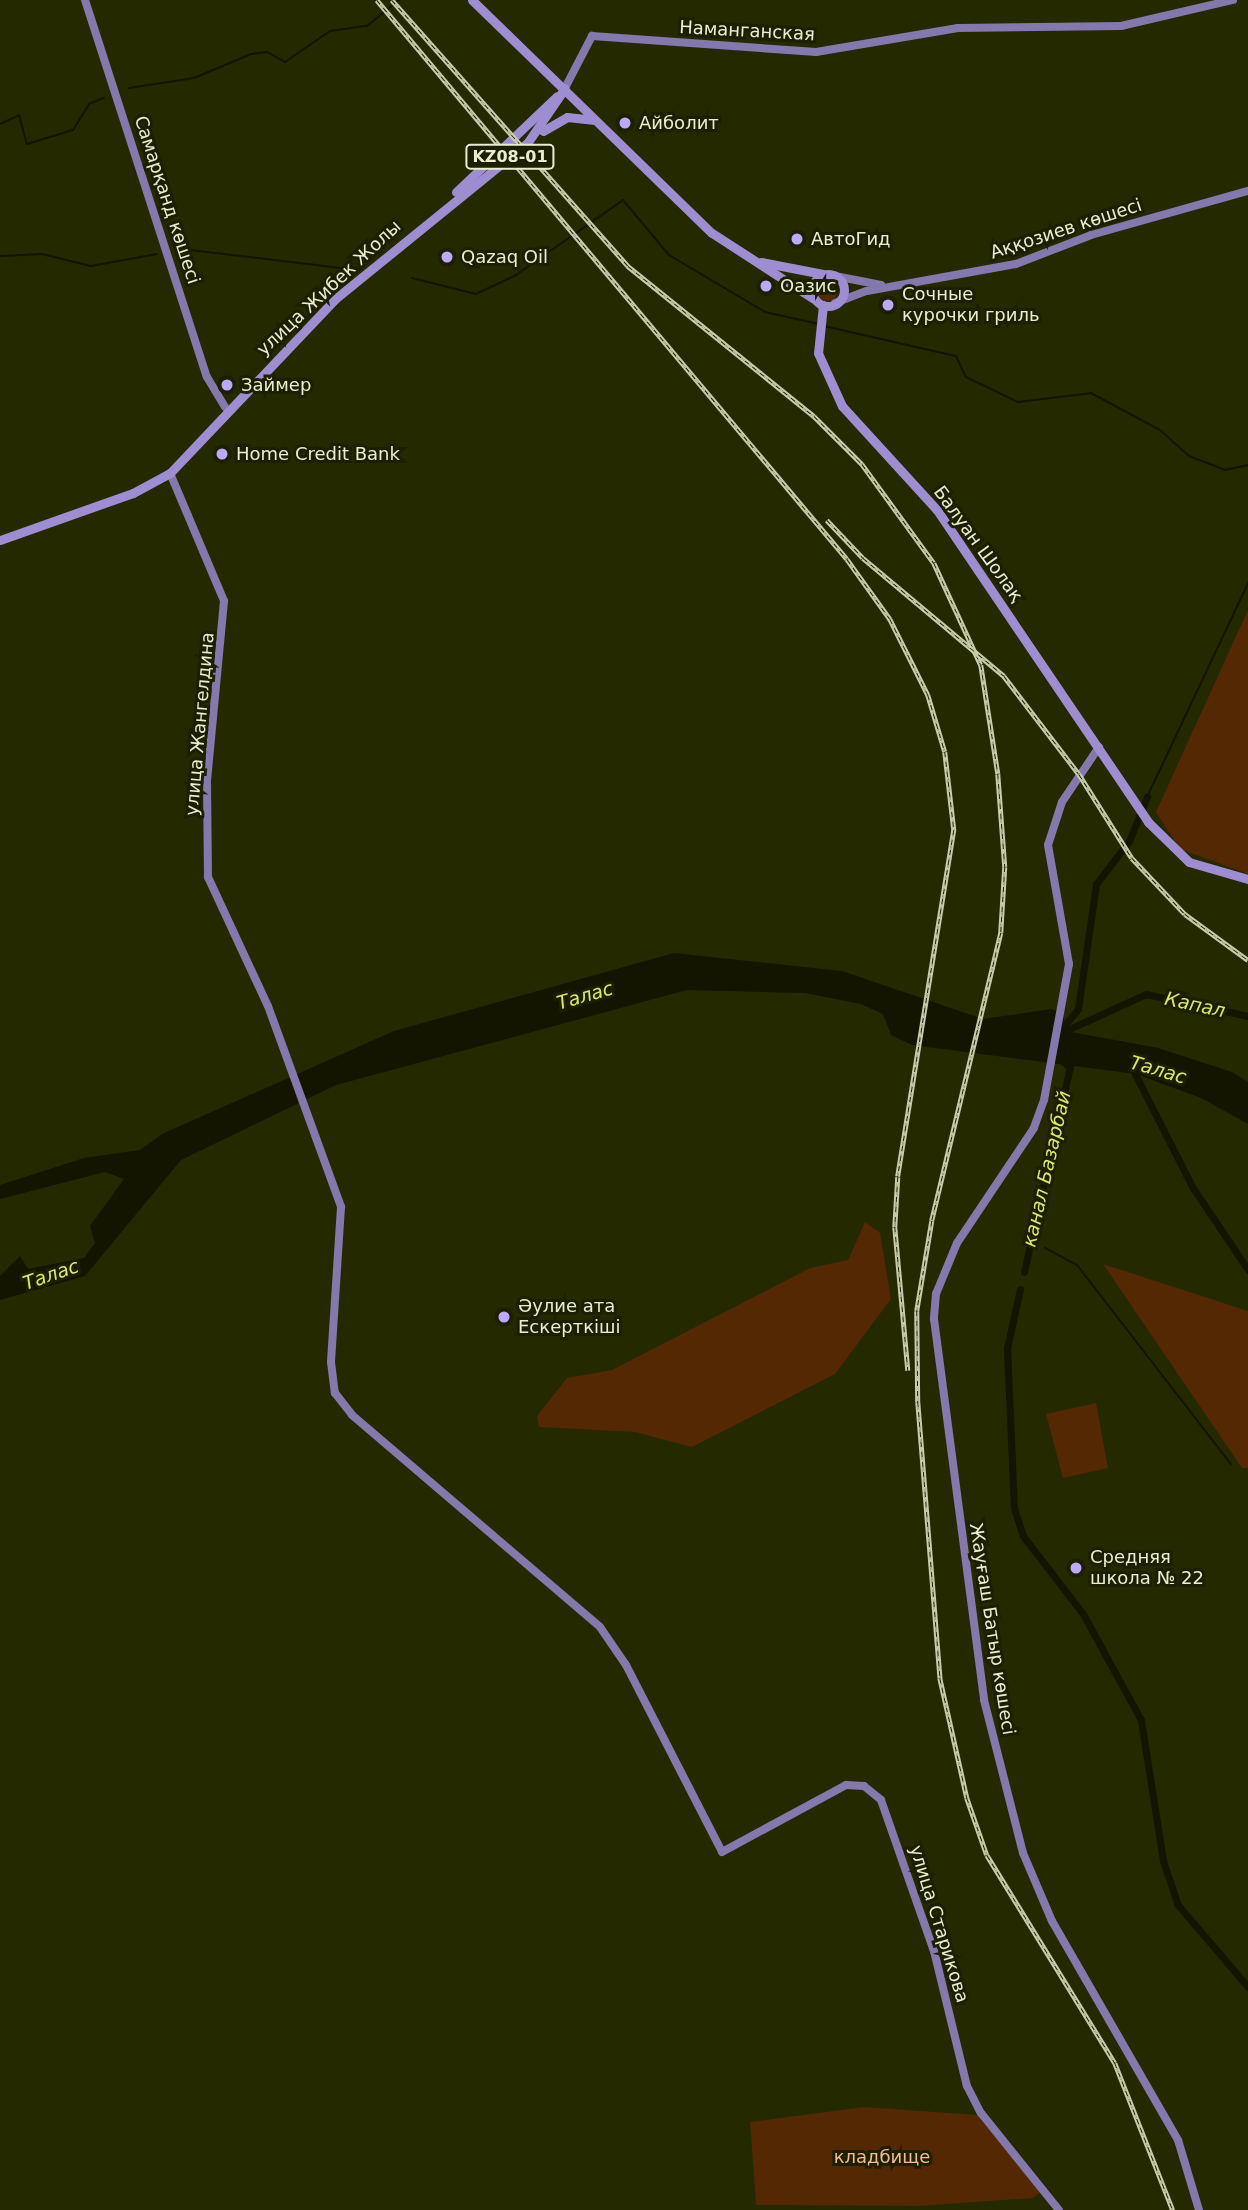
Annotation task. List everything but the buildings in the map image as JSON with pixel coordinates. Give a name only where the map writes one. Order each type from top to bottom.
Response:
[{"type":"main road","points":[[472,0],[712,233],[818,302],[835,303],[843,288],[830,275],[753,259]]},
{"type":"main road","name":"улица Жибек Жолы","points":[[438,211],[565,88]]},
{"type":"main road","name":"улица Жибек Жолы","points":[[0,540],[133,494],[170,472],[225,407],[335,299],[438,211],[528,142],[565,88]]},
{"type":"main road","name":"KZ08-01","points":[[528,142],[567,117],[600,122]]},
{"type":"main road","points":[[818,302],[813,284],[830,275]]},
{"type":"main road","name":"Балуан Шолақ","points":[[818,302],[818,353],[842,406],[937,510],[1148,822],[1189,862],[1248,879]]},
{"type":"street","name":"Самарқанд көшесі","points":[[85,0],[207,377],[225,407]]},
{"type":"street","name":"Наманганская","points":[[565,88],[592,36],[816,52],[958,28],[1121,26],[1233,0]]},
{"type":"street","name":"Аққозиев көшесі","points":[[835,303],[891,287],[1016,264],[1091,235],[1248,191]]},
{"type":"street","name":"Аққозиев көшесі","points":[[830,275],[891,287]]},
{"type":"street","name":"улица Жангелдина","points":[[170,472],[224,601],[207,782],[208,877],[288,1056],[341,1207],[331,1362],[338,1399],[600,1626],[722,1852]]},
{"type":"street","name":"Жауғаш Батыр көшесі","points":[[1098,747],[1062,802],[1048,845],[1066,935],[1063,1008],[1049,1081],[1034,1128],[957,1243],[936,1294],[946,1445],[984,1700],[1023,1853],[1052,1921],[1178,2140],[1199,2210]]},
{"type":"street","name":"улица Старикова","points":[[722,1852],[846,1785],[864,1786],[881,1800],[934,1951],[967,2086],[981,2113],[1059,2210]]},
{"type":"green space","points":[[827,279],[835,282],[838,290],[835,298],[827,301],[819,298],[816,290],[819,282]]},
{"type":"green space","points":[[1248,610],[1248,874],[1180,849],[1156,812]]},
{"type":"green space","points":[[865,1222],[880,1233],[891,1299],[835,1374],[692,1447],[635,1432],[539,1427],[537,1416],[567,1378],[612,1370],[810,1268],[848,1260]]},
{"type":"green space","points":[[1103,1264],[1248,1311],[1248,1468],[1242,1468]]},
{"type":"green space","points":[[1096,1403],[1108,1468],[1063,1478],[1046,1414]]},
{"type":"green space","name":"кладбище","points":[[864,2107],[977,2115],[1041,2192],[1033,2198],[918,2206],[756,2205],[750,2122]]},
{"type":"water","name":"Талас","points":[[674,953],[842,971],[983,1019],[1052,1009],[1063,1014],[1066,1031],[1158,1048],[1232,1072],[1248,1082],[1248,1124],[1201,1098],[1136,1074],[912,1045],[891,1035],[883,1014],[861,1004],[805,993],[687,990],[336,1085],[181,1160],[85,1276],[0,1300],[0,1276],[20,1256],[28,1269],[84,1258],[95,1243],[90,1226],[124,1179],[105,1172],[0,1199],[0,1185],[84,1158],[140,1150],[162,1134],[394,1031]]},
{"type":"waterway","points":[[129,88],[194,78],[251,54],[267,52],[285,62],[330,31],[367,26],[399,0]]},
{"type":"waterway","points":[[0,124],[19,115],[27,144],[73,130],[89,104],[104,98]]},
{"type":"waterway","points":[[412,278],[476,294],[516,275],[623,200],[669,255],[765,312],[819,324]]},
{"type":"waterway","points":[[182,249],[349,269]]},
{"type":"waterway","points":[[0,256],[42,254],[91,266],[157,254]]},
{"type":"waterway","points":[[824,326],[956,356],[966,377],[1018,402],[1091,393],[1160,430],[1189,456],[1225,470],[1248,465]]},
{"type":"waterway","points":[[1147,797],[1248,583]]},
{"type":"waterway","points":[[1058,1033],[1078,1009],[1096,884],[1129,841],[1147,797]]},
{"type":"waterway","name":"Капал","points":[[1067,1030],[1146,994],[1248,1016]]},
{"type":"waterway","name":"канал Базарбай","points":[[1024,1272],[1070,1067],[1059,1059]]},
{"type":"waterway","name":"Талас","points":[[1131,1066],[1193,1188],[1248,1270]]},
{"type":"waterway","points":[[1045,1248],[1077,1265],[1231,1464]]},
{"type":"waterway","name":"канал Базарбай","points":[[1020,1289],[1007,1348],[1014,1508],[1023,1536],[1083,1614],[1141,1720],[1163,1861],[1178,1905],[1248,1987]]},
{"type":"railway","points":[[377,0],[847,559],[890,619],[928,695],[945,752],[954,830],[898,1177],[895,1227],[908,1370]]},
{"type":"railway","points":[[392,0],[628,266],[814,416],[862,464],[934,563],[981,665],[998,774],[1005,867],[1001,933],[932,1221],[917,1311],[918,1402],[940,1678],[967,1798],[987,1855],[1115,2063],[1173,2210]]},
{"type":"railway","points":[[827,520],[863,558],[1004,676],[1079,774],[1132,858],[1185,914],[1248,960]]},
{"type":"place","name":"Айболит","points":[[625,123]]},
{"type":"place","name":"АвтоГид","points":[[797,239]]},
{"type":"place","name":"Qazaq Oil","points":[[447,257]]},
{"type":"place","name":"Оазис","points":[[766,286]]},
{"type":"place","name":"Сочные курочки гриль","points":[[888,305]]},
{"type":"place","name":"Займер","points":[[227,385]]},
{"type":"place","name":"Home Credit Bank","points":[[222,454]]},
{"type":"place","name":"Әулие ата Ескерткіші","points":[[504,1317]]},
{"type":"place","name":"Средняя школа № 22","points":[[1076,1568]]}]
